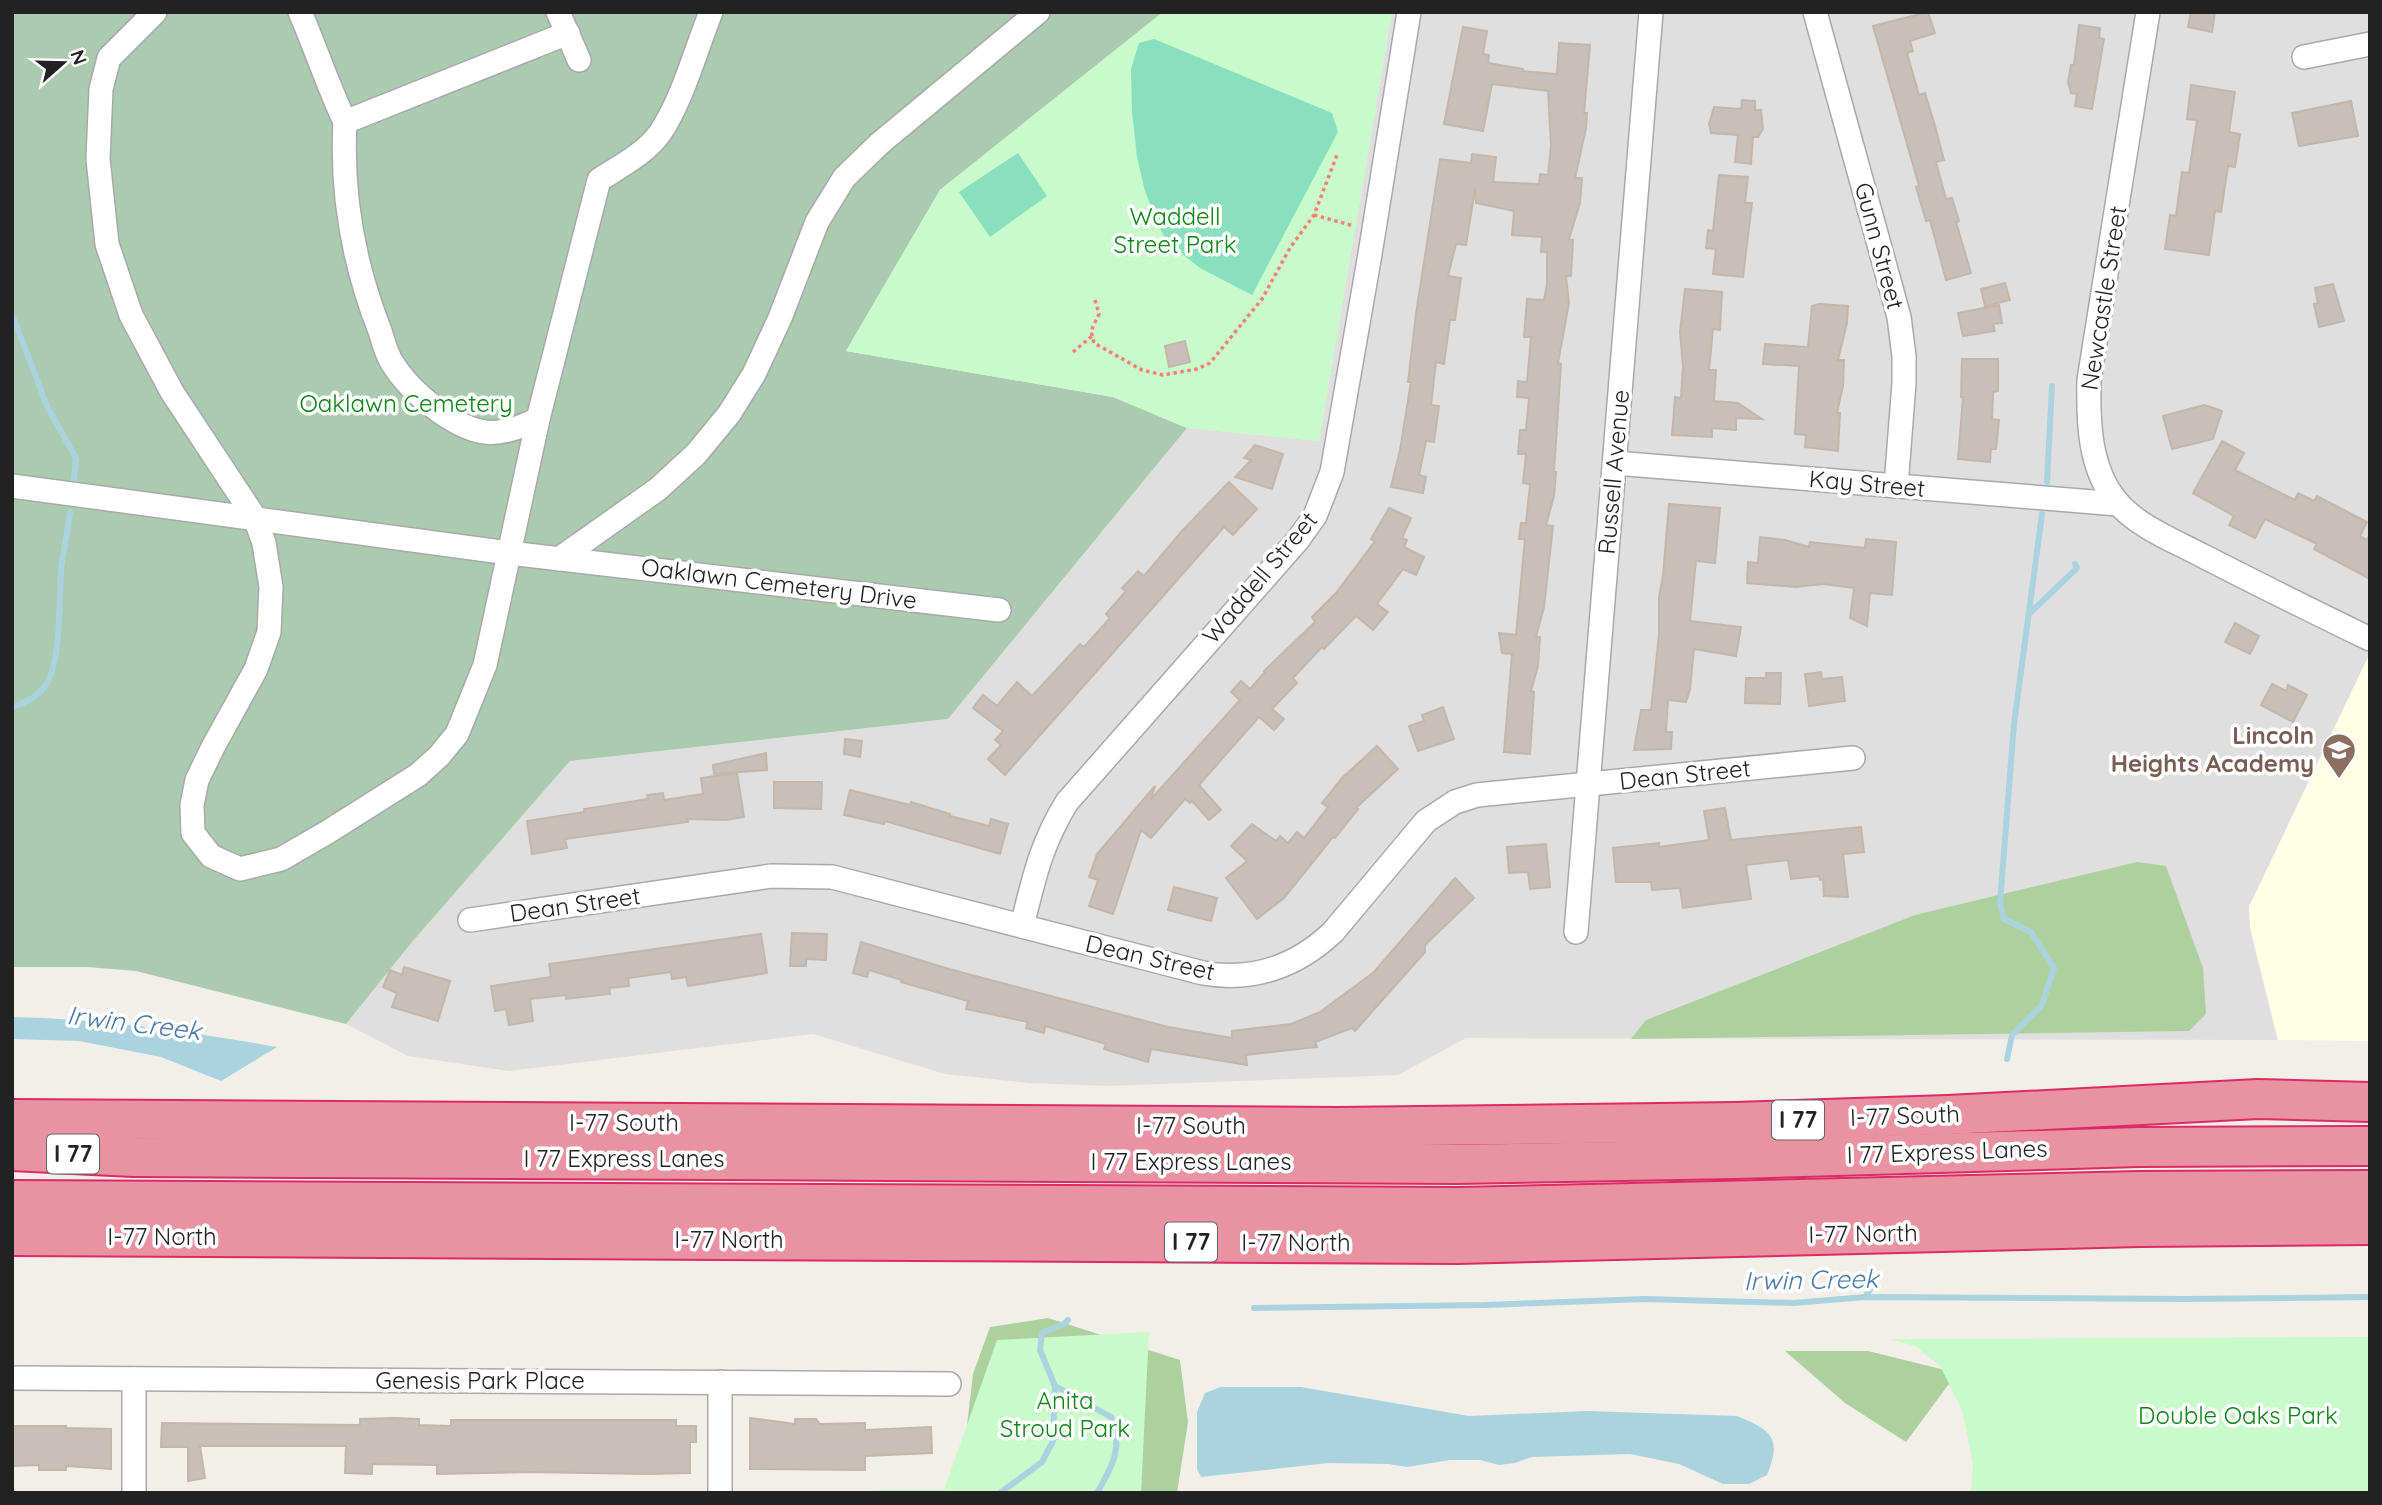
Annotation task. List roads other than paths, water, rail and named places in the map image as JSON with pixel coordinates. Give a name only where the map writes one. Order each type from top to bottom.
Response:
[{"type":"highway","points":[[2258,1099],[2370,1090]]},
{"type":"highway","name":"I-77 South","points":[[12,1119],[1337,1127],[1735,1122],[1948,1115],[2258,1099],[2370,1102]]},
{"type":"highway","name":"I 77 Express Lanes","points":[[12,1151],[134,1157],[1457,1164],[2139,1147],[2370,1146]]},
{"type":"highway","points":[[12,1158],[134,1157]]},
{"type":"highway","name":"I 77 Express Lanes","points":[[12,1200],[1458,1207],[2140,1191],[2370,1190]]},
{"type":"highway","name":"I-77 North","points":[[12,1236],[1458,1244],[2140,1227],[2370,1225]]},
{"type":"street","points":[[155,12],[109,58],[101,89],[98,159],[107,244],[131,315],[172,391],[255,518],[264,543],[271,587],[268,632],[256,669],[197,780],[192,806],[193,833],[199,841],[211,856],[240,869],[281,859],[418,775],[439,756],[457,734],[485,665],[538,419],[599,180],[643,150],[659,135],[673,110],[711,12]]},
{"type":"street","points":[[300,12],[345,122],[343,157],[354,249],[373,315],[391,361],[422,398],[458,424],[487,434],[515,430],[538,419]]},
{"type":"street","points":[[559,559],[657,489],[696,454],[729,414],[754,374],[780,318],[817,222],[844,178],[879,144],[1038,12]]},
{"type":"street","name":"Waddell Street","points":[[1022,926],[1039,858],[1050,829],[1067,802],[1297,541],[1322,502],[1334,459],[1409,12]]},
{"type":"street","name":"Russell Avenue","points":[[1576,932],[1651,12]]},
{"type":"street","name":"Gunn Street","points":[[1815,12],[1899,317],[1904,383],[1896,486]]},
{"type":"street","name":"Newcastle Street","points":[[2148,12],[2089,380],[2088,414],[2094,452],[2102,476],[2119,504],[2158,532],[2370,639]]},
{"type":"street","points":[[345,122],[563,23],[579,60]]},
{"type":"street","points":[[2304,57],[2370,44]]},
{"type":"street","name":"Kay Street","points":[[1615,463],[2119,504]]},
{"type":"street","name":"Oaklawn Cemetery Drive","points":[[12,486],[509,553],[999,610]]},
{"type":"street","name":"Dean Street","points":[[470,920],[791,875],[852,881],[1203,973],[1244,976],[1284,966],[1323,942],[1426,821],[1455,802],[1477,795],[1853,758]]},
{"type":"street","name":"Genesis Park Place","points":[[12,1378],[949,1384]]},
{"type":"street","points":[[134,1379],[134,1493]]},
{"type":"street","points":[[720,1382],[720,1493]]},
{"type":"water","points":[[12,1017],[145,1027],[277,1047],[221,1081],[161,1057],[79,1041],[12,1039]]},
{"type":"water","points":[[1221,1387],[1301,1387],[1469,1416],[1587,1411],[1737,1416],[1766,1431],[1771,1437],[1774,1452],[1767,1475],[1749,1484],[1723,1484],[1679,1464],[1630,1454],[1532,1457],[1499,1465],[1480,1460],[1450,1460],[1407,1467],[1328,1463],[1201,1477],[1197,1469],[1197,1412],[1205,1393]]},
{"type":"waterway","points":[[12,314],[47,406],[76,458],[74,480]]},
{"type":"waterway","points":[[2047,482],[2052,386]]},
{"type":"waterway","points":[[12,708],[40,692],[52,672],[57,644],[61,571],[70,512]]},
{"type":"waterway","points":[[2007,1059],[2012,1035],[2042,1005],[2054,968],[2031,932],[2004,919],[2000,903],[2014,724],[2042,514]]},
{"type":"waterway","points":[[2031,612],[2077,568],[2075,564]]},
{"type":"waterway","points":[[1865,1297],[1874,1283]]},
{"type":"waterway","name":"Irwin Creek","points":[[1254,1308],[1485,1305],[1644,1299],[1794,1303],[1865,1297],[2370,1297]]},
{"type":"waterway","points":[[1000,1493],[1042,1462],[1053,1441],[1055,1386],[1040,1350],[1042,1333],[1068,1320]]},
{"type":"waterway","points":[[1055,1386],[1111,1417],[1115,1428],[1116,1447],[1111,1465],[1097,1493]]},
{"type":"place","name":"Lincoln Heights Academy","points":[[2339,780]]},
{"type":"park label","name":"Waddell Street Park","points":[[1175,231]]},
{"type":"park label","name":"Oaklawn Cemetery","points":[[406,404]]},
{"type":"park label","name":"Anita Stroud Park","points":[[1065,1415]]},
{"type":"park label","name":"Double Oaks Park","points":[[2238,1416]]}]
